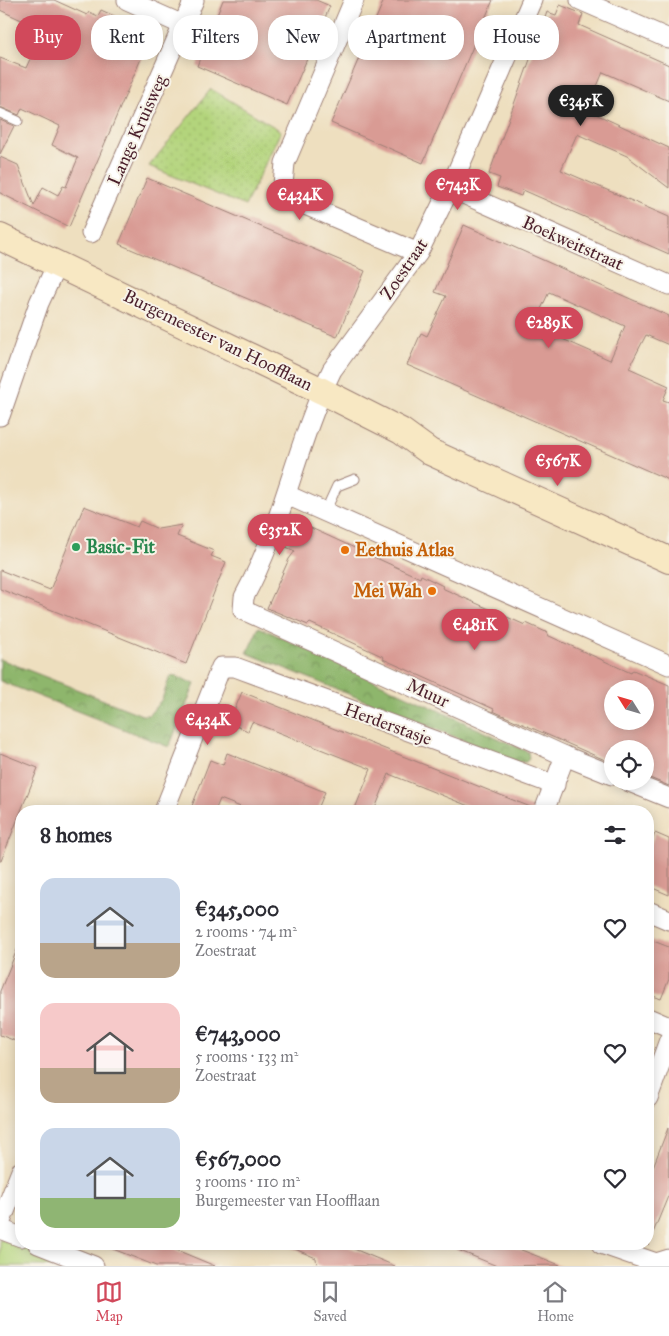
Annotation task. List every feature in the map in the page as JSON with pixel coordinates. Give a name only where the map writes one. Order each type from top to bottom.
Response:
[{"type":"main road","name":"Burgemeester van Hoofflaan","points":[[0,237],[54,270],[319,398],[401,431],[430,452],[669,560]]},
{"type":"main road","name":"Burgemeester van Hoofflaan","points":[[0,253],[54,270]]},
{"type":"street","points":[[127,0],[173,21]]},
{"type":"street","name":"Lange Kruisweg","points":[[187,15],[194,0]]},
{"type":"street","points":[[354,0],[285,164],[283,186],[296,201],[418,253]]},
{"type":"street","name":"Zoestraat","points":[[243,610],[244,597],[286,496],[319,398],[332,370],[418,253],[450,188],[532,0]]},
{"type":"street","points":[[580,0],[669,39]]},
{"type":"street","name":"Lange Kruisweg","points":[[91,232],[173,48]]},
{"type":"street","name":"Boekweitstraat","points":[[450,188],[669,285]]},
{"type":"street","points":[[0,416],[39,303],[54,270]]},
{"type":"street","points":[[286,496],[669,665]]},
{"type":"street","name":"Muur","points":[[243,610],[565,756],[604,772]]},
{"type":"street","name":"Herderstasje","points":[[166,805],[222,667],[236,668],[555,785]]},
{"type":"street","points":[[547,805],[565,756]]},
{"type":"street","points":[[649,790],[669,798]]},
{"type":"street","points":[[654,914],[669,920]]},
{"type":"street","points":[[654,1021],[669,1027]]},
{"type":"street","points":[[654,1081],[669,1040]]},
{"type":"street","points":[[0,1224],[15,1186]]},
{"type":"street","points":[[0,1229],[15,1235]]},
{"type":"street","points":[[53,1250],[94,1266]]},
{"type":"street","points":[[618,1250],[656,1263],[669,1259]]},
{"type":"lane","points":[[0,113],[18,121]]},
{"type":"lane","points":[[325,512],[337,486],[355,478]]},
{"type":"green space","points":[[211,89],[281,131],[245,206],[149,166]]},
{"type":"green space","points":[[259,627],[528,752],[529,759],[526,762],[517,762],[247,653]]},
{"type":"green space","points":[[0,659],[142,715],[149,715],[162,699],[169,679],[173,675],[195,684],[169,747],[0,681]]},
{"type":"green space","points":[[0,1239],[15,1245],[15,1250],[27,1250],[67,1266],[0,1266]]},
{"type":"building","points":[[0,0],[54,0],[87,15],[89,12],[96,15],[91,15],[91,60],[140,60],[69,227],[0,193],[0,157],[18,165],[34,206],[43,187],[58,195],[63,186],[66,187],[78,158],[52,145],[60,126],[22,108],[19,115],[0,107],[0,58],[26,68],[30,60],[81,60],[81,15],[15,15],[15,17],[0,10]]},
{"type":"building","points":[[223,0],[316,0],[330,6],[326,15],[268,15],[268,60],[307,60],[287,105],[197,66],[199,60],[258,60],[258,15],[217,15]]},
{"type":"building","points":[[384,0],[493,0],[487,15],[474,15],[474,44],[423,163],[331,123],[358,60],[464,60],[464,15],[378,15]]},
{"type":"building","points":[[560,5],[583,14],[579,25],[669,65],[669,101],[603,72],[587,110],[669,148],[669,188],[627,156],[577,134],[561,170],[669,217],[669,254],[523,190],[521,196],[497,187],[500,178],[489,174],[530,60],[559,60],[559,15],[556,15]]},
{"type":"building","points":[[101,10],[112,15],[98,15]]},
{"type":"building","points":[[0,120],[14,126],[0,154]]},
{"type":"building","points":[[147,178],[365,271],[337,337],[119,244]]},
{"type":"building","points":[[464,225],[669,316],[669,345],[646,335],[629,368],[669,386],[663,400],[669,402],[669,480],[407,365],[421,333],[427,336],[446,296],[435,292]],"holes":[[[549,292],[625,326],[610,360],[533,326]]]},
{"type":"building","points":[[84,506],[137,527],[140,521],[158,529],[182,525],[177,536],[214,551],[211,556],[226,562],[186,664],[0,589],[0,570],[50,590]]},
{"type":"building","points":[[298,522],[420,578],[421,575],[443,586],[442,588],[525,625],[526,623],[548,633],[547,635],[631,673],[633,670],[669,685],[669,786],[654,780],[654,740],[604,740],[604,760],[493,711],[494,709],[383,659],[384,657],[310,623],[308,625],[267,608],[289,559],[295,551],[286,547]]},
{"type":"building","points":[[242,692],[525,805],[466,805],[389,774],[376,805],[356,805],[371,769],[252,722],[248,731],[229,723]]},
{"type":"building","points":[[0,753],[38,768],[23,805],[15,805],[15,826],[0,861]]},
{"type":"building","points":[[227,753],[325,792],[320,805],[236,805],[220,799],[218,805],[192,805],[210,760],[223,765]]},
{"type":"building","points":[[655,833],[669,839],[669,895],[654,889]]},
{"type":"building","points":[[654,941],[669,947],[669,979],[661,999],[654,996]]},
{"type":"building","points":[[15,955],[15,1041],[0,1035],[0,991]]},
{"type":"building","points":[[668,1128],[669,1194],[654,1230],[654,1164]]},
{"type":"building","points":[[116,1250],[176,1250],[215,1266],[156,1266]]},
{"type":"building","points":[[297,1250],[356,1250],[395,1266],[317,1266],[316,1258]]},
{"type":"building","points":[[458,1250],[521,1250],[560,1265],[497,1266]]},
{"type":"place","name":"Basic-Fit","points":[[76,547]]},
{"type":"place","name":"Eethuis Atlas","points":[[345,550]]},
{"type":"place","name":"Mei Wah","points":[[432,591]]}]
